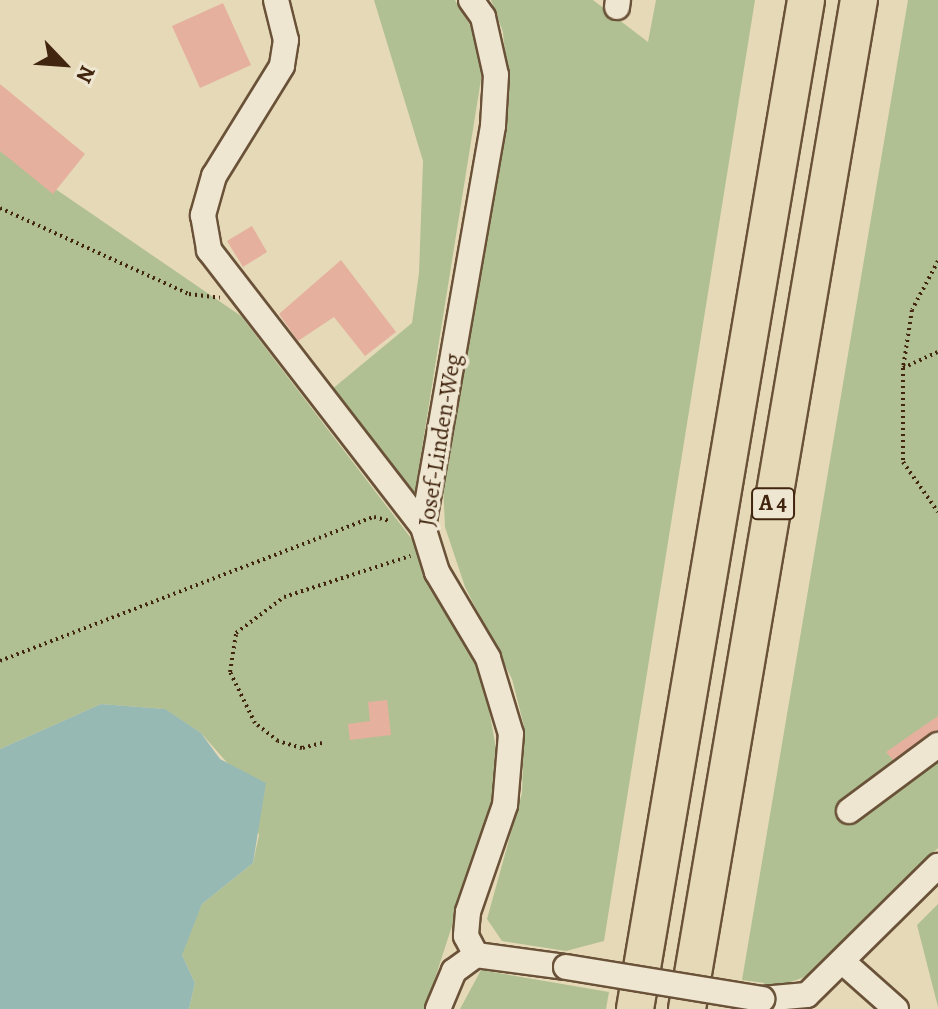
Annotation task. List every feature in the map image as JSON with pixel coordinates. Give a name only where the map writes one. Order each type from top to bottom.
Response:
[{"type":"highway","name":"A 4","points":[[635,1009],[806,0]]},
{"type":"highway","name":"A 4","points":[[687,1009],[859,0]]},
{"type":"street","points":[[276,0],[286,40],[282,66],[214,176],[203,215],[209,250],[425,539]]},
{"type":"street","name":"Josef-Linden-Weg","points":[[471,0],[483,17],[496,75],[493,126],[425,539],[488,658],[511,734],[505,805],[468,912],[466,936],[476,955]]},
{"type":"street","points":[[849,811],[938,745]]},
{"type":"street","points":[[438,1009],[454,971],[476,955],[762,999],[807,995],[938,866]]},
{"type":"street","points":[[843,962],[896,1009]]},
{"type":"path","points":[[0,208],[189,294],[250,303]]},
{"type":"path","points":[[938,261],[912,310],[903,368],[903,462],[938,512]]},
{"type":"path","points":[[903,368],[938,352]]},
{"type":"path","points":[[0,661],[374,517],[425,539]]},
{"type":"path","points":[[322,743],[302,748],[278,741],[255,723],[230,672],[236,633],[284,597],[425,539]]},
{"type":"green space","points":[[374,0],[455,0],[471,27],[482,73],[414,498],[331,390],[412,323],[419,273],[423,161]]},
{"type":"green space","points":[[491,0],[593,0],[648,42],[656,0],[755,0],[604,941],[566,951],[502,941],[487,919],[522,793],[524,726],[512,679],[465,587],[445,527],[443,485],[509,102],[503,32]]},
{"type":"green space","points":[[908,0],[938,0],[938,848],[810,975],[766,991],[764,983],[742,980]]},
{"type":"green space","points":[[0,151],[241,316],[424,555],[484,681],[498,760],[493,800],[425,1009],[189,1009],[195,983],[182,955],[185,944],[202,904],[253,863],[259,835],[230,766],[201,733],[164,709],[101,704],[0,749]]},
{"type":"green space","points":[[938,904],[938,1007],[917,925]]},
{"type":"green space","points":[[481,970],[609,992],[606,1009],[460,1009]]},
{"type":"water","points":[[101,704],[165,709],[201,733],[220,759],[266,783],[253,863],[202,904],[182,955],[195,983],[189,1009],[0,1009],[0,749]]},
{"type":"building","points":[[223,3],[251,65],[200,88],[172,26]]},
{"type":"building","points":[[0,84],[85,154],[53,194],[0,151]]},
{"type":"building","points":[[252,226],[267,252],[243,267],[227,241]]},
{"type":"building","points":[[341,260],[396,332],[365,356],[334,317],[298,341],[279,314]]},
{"type":"building","points":[[387,700],[391,735],[350,740],[348,724],[370,721],[368,702]]},
{"type":"building","points":[[938,716],[938,730],[893,760],[886,752]]}]
